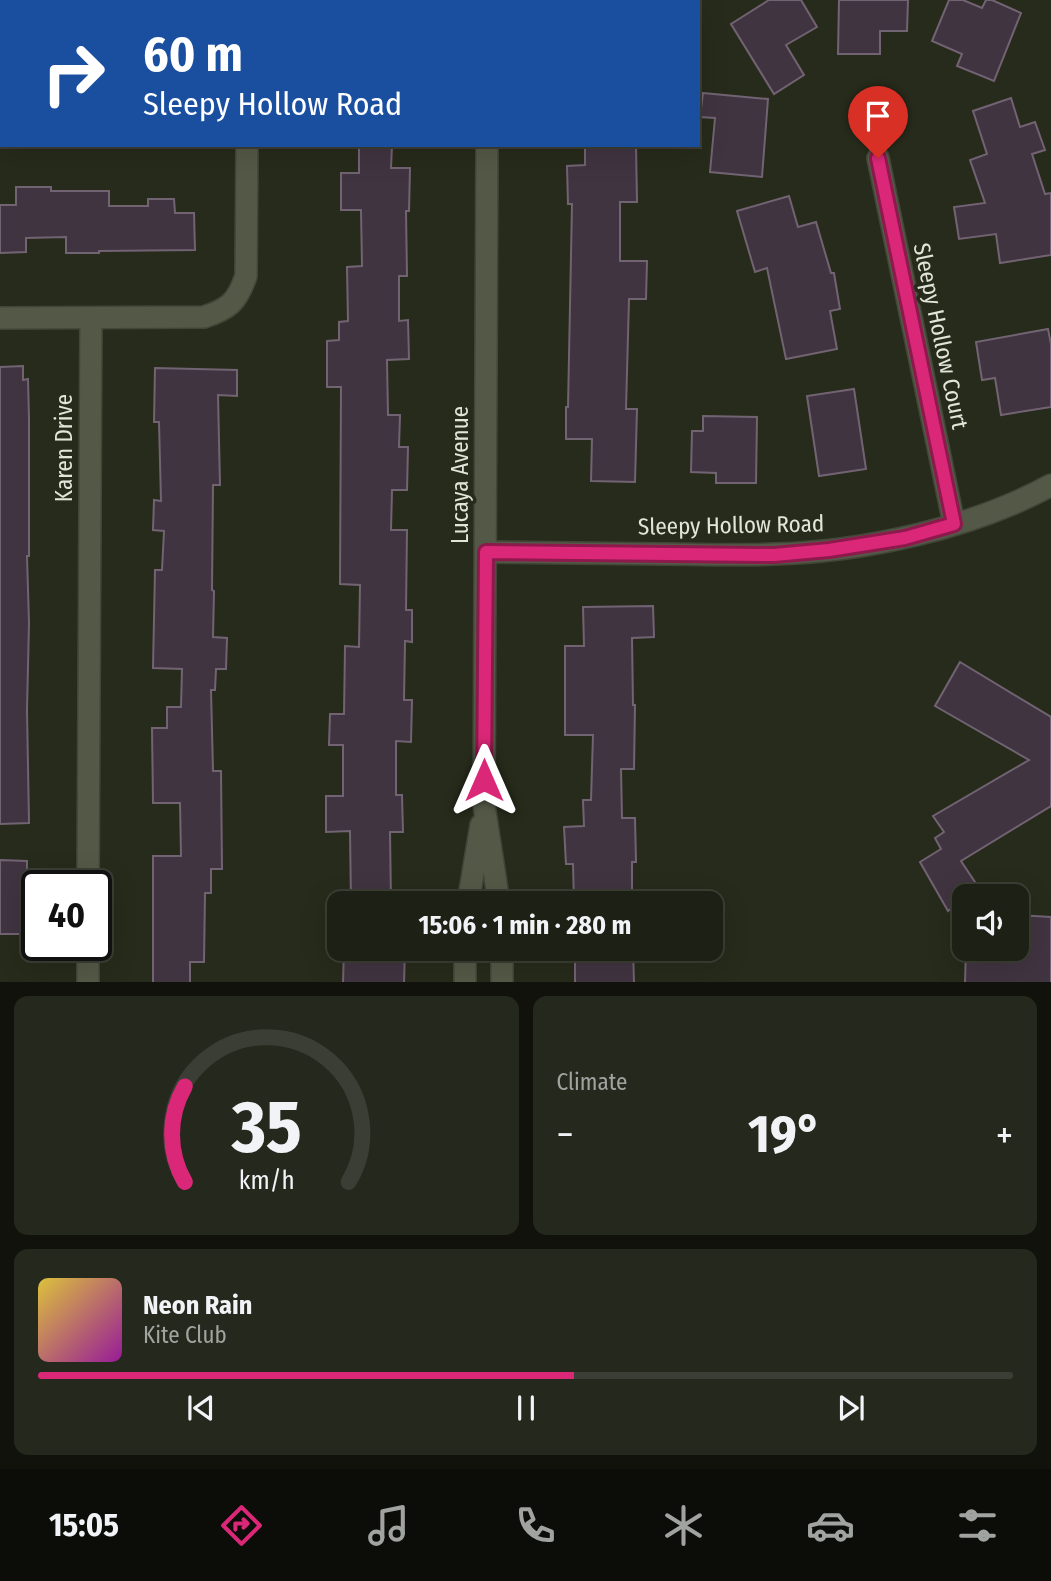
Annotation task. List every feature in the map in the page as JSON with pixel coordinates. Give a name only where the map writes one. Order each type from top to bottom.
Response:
[{"type":"street","points":[[0,318],[204,317],[230,306],[241,292],[246,276],[247,147]]},
{"type":"street","name":"Lucaya Avenue","points":[[470,891],[484,805],[487,147]]},
{"type":"street","name":"Sleepy Hollow Court","points":[[878,158],[954,524]]},
{"type":"street","name":"Karen Drive","points":[[88,870],[91,318]]},
{"type":"street","name":"Sleepy Hollow Road","points":[[486,552],[774,555],[829,550],[905,538],[954,524],[1008,505],[1051,485]]},
{"type":"street","name":"Lucaya Avenue","points":[[484,805],[497,891]]},
{"type":"street","points":[[88,961],[88,982]]},
{"type":"street","points":[[465,961],[465,982]]},
{"type":"street","points":[[502,961],[502,982]]},
{"type":"building","points":[[769,0],[801,0],[817,27],[786,45],[804,75],[774,94],[731,24]]},
{"type":"building","points":[[839,0],[908,0],[907,31],[880,31],[880,54],[838,54]]},
{"type":"building","points":[[949,0],[963,0],[982,8],[986,0],[992,0],[1021,13],[994,81],[957,66],[962,54],[932,41]]},
{"type":"building","points":[[703,93],[768,99],[762,177],[710,172],[715,118],[700,117]]},
{"type":"building","points":[[1011,98],[1020,127],[1035,122],[1045,150],[1032,154],[1045,194],[1051,193],[1051,255],[1000,263],[996,234],[959,239],[954,207],[985,203],[970,160],[987,154],[973,111]]},
{"type":"building","points":[[359,147],[392,147],[391,168],[410,168],[409,211],[406,211],[407,276],[399,276],[399,321],[408,320],[409,359],[387,360],[388,415],[400,415],[399,447],[408,447],[407,490],[392,490],[391,530],[407,530],[406,610],[412,610],[412,642],[405,641],[404,700],[412,700],[411,742],[396,741],[396,795],[402,795],[403,832],[390,832],[391,891],[351,891],[350,831],[326,832],[326,796],[343,796],[343,745],[329,745],[330,714],[344,714],[345,646],[359,647],[360,585],[340,584],[341,387],[327,387],[327,341],[339,340],[339,322],[348,321],[347,267],[362,266],[361,210],[341,210],[341,173],[359,173]]},
{"type":"building","points":[[585,147],[636,147],[637,202],[620,202],[620,261],[647,261],[646,299],[629,299],[626,409],[637,409],[635,482],[591,481],[592,439],[566,439],[572,204],[568,204],[567,166],[585,165]]},
{"type":"building","points":[[16,187],[51,187],[51,191],[109,191],[109,206],[148,206],[148,199],[174,199],[175,213],[194,213],[195,250],[66,253],[66,237],[26,238],[26,252],[0,253],[0,205],[16,205]]},
{"type":"building","points":[[789,196],[798,227],[816,222],[831,273],[834,273],[840,309],[830,311],[837,349],[786,359],[767,268],[755,272],[737,211]]},
{"type":"building","points":[[1048,329],[1051,344],[1051,407],[1001,415],[995,378],[982,380],[976,342]]},
{"type":"building","points":[[23,366],[23,380],[28,379],[29,419],[29,823],[0,824],[0,367]]},
{"type":"building","points":[[155,368],[237,370],[237,396],[218,395],[220,485],[213,485],[213,637],[227,638],[226,669],[216,669],[215,690],[211,690],[213,771],[221,771],[222,869],[211,869],[211,893],[205,893],[204,962],[190,962],[190,982],[153,982],[153,856],[181,856],[180,803],[153,803],[152,728],[167,728],[167,707],[181,707],[182,669],[153,668],[155,570],[162,570],[164,531],[153,530],[154,500],[161,501],[159,422],[154,422]]},
{"type":"building","points":[[854,389],[866,469],[819,476],[807,396]]},
{"type":"building","points":[[703,416],[757,417],[756,483],[716,483],[716,473],[691,472],[692,431],[703,431]]},
{"type":"building","points":[[653,606],[654,637],[632,638],[634,769],[621,769],[622,818],[635,818],[636,862],[632,862],[632,891],[574,891],[573,864],[566,864],[564,827],[584,826],[583,800],[591,800],[593,735],[565,735],[565,646],[584,646],[583,607]]},
{"type":"building","points":[[960,662],[1051,717],[1051,806],[961,861],[976,884],[952,884],[952,908],[948,911],[920,862],[941,849],[935,838],[944,832],[933,816],[1029,760],[935,706]]},
{"type":"building","points":[[0,860],[27,861],[27,870],[21,870],[21,934],[0,934]]},
{"type":"building","points":[[1029,916],[1051,917],[1051,982],[965,982],[966,961],[1029,961]]},
{"type":"building","points":[[344,961],[405,961],[404,982],[343,982]]},
{"type":"building","points":[[575,961],[633,961],[634,982],[575,982]]},
{"type":"route","points":[[484,780],[486,552],[774,555],[829,550],[905,538],[954,524],[878,158]]}]
